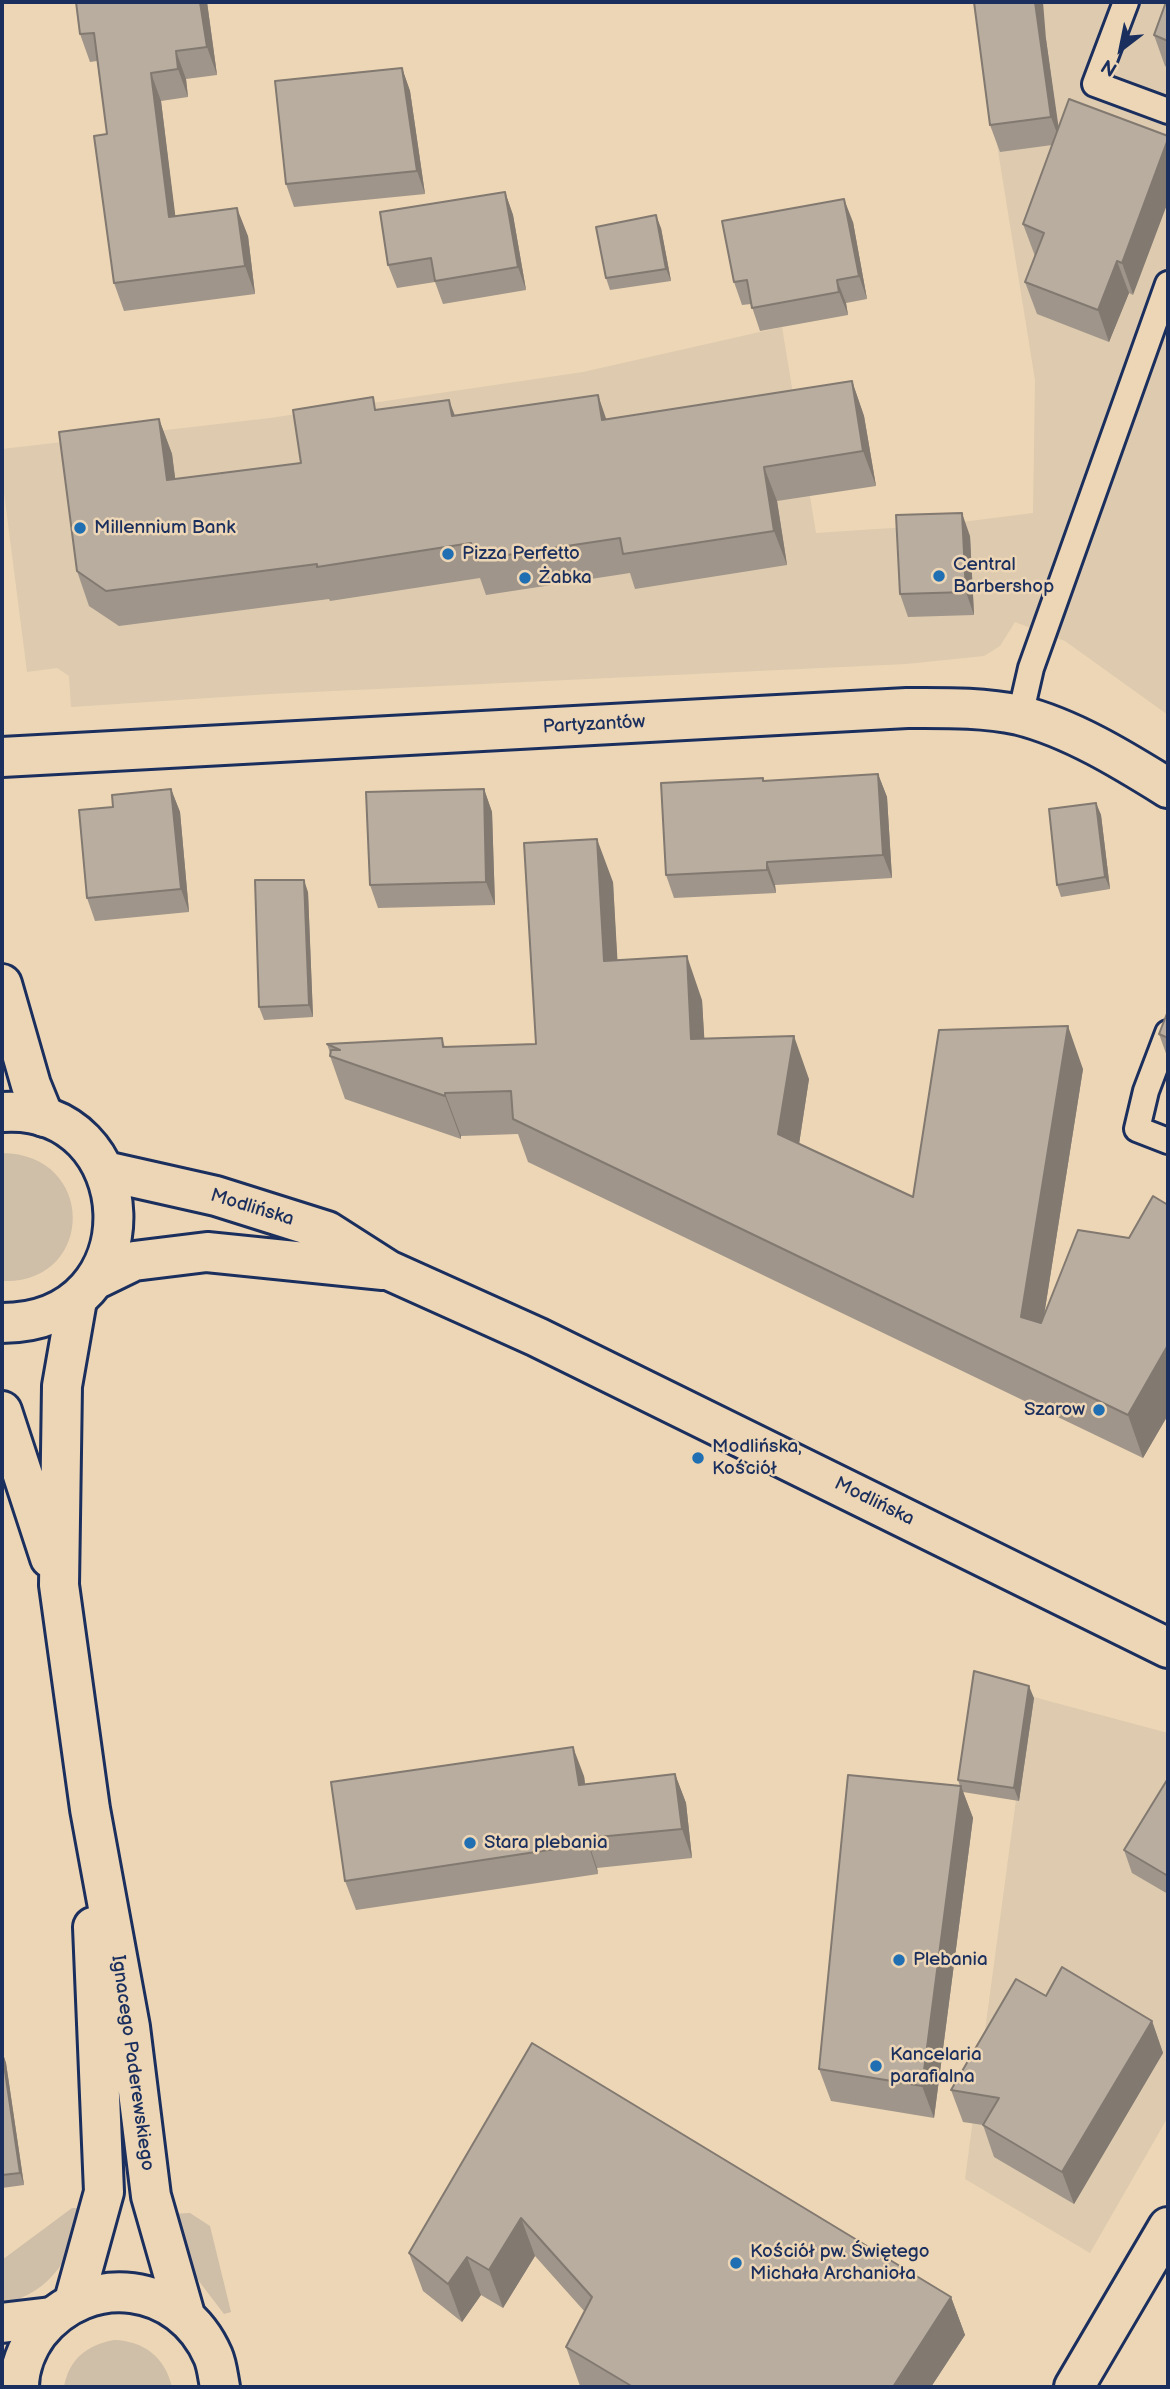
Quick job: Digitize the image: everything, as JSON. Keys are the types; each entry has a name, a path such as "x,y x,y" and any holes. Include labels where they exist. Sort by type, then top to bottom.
{"street":[{"name":"Partyzantów","path":"2,757 907,708 965,708 1020,716 1079,738 1168,788"},
{"path":"2,984 31,1085 44,1117"},
{"path":"2,1112 16,1111 44,1117 69,1129 90,1148 105,1171"},
{"name":"Modlińska","path":"105,1171 216,1196 327,1231 388,1270 537,1337 1168,1648"},
{"name":"Ignacego Paderewskiego","path":"105,1171 113,1198 115,1226 110,1253 87,1289 62,1386 60,1585 90,1809 126,1999 151,2196 185,2315"},
{"name":"Modlińska","path":"2,1323 25,1323 52,1315 87,1289 134,1261 207,1252 388,1270"},
{"name":"Ignacego Paderewskiego","path":"2,1411 60,1585"},
{"name":"Ignacego Paderewskiego","path":"62,2309 104,2192 90,1809"},
{"path":"1074,2387 1168,2227"},
{"path":"2,2323 62,2309 110,2291 150,2295 185,2315 214,2356 219,2387"},
{"path":"19,2387 19,2375 30,2344 62,2309"}],"lane":[{"path":"1126,2 1095,84 1168,111"},
{"path":"1020,716 1031,668 1168,284"},
{"path":"1168,1033 1146,1091 1137,1129 1168,1142"}],"shaded area":[{"path":"974,2 1168,2 1168,715 1065,641 1015,622 1000,646 984,656 906,664 270,694 71,707 69,676 57,668 27,672 2,477 2,449 270,418 583,372 782,327 816,533 938,525 1033,513 1035,380"},
{"path":"2,1153 33,1159 56,1174 69,1195 73,1219 68,1243 55,1263 33,1277 2,1281"},
{"path":"1030,1696 1168,1733 1168,2117 1090,2253 965,2179"},
{"path":"72,2208 87,2208 75,2241 58,2269 35,2291 2,2304 2,2260"},
{"path":"190,2213 210,2226 231,2312 224,2314 192,2272 170,2214"},
{"path":"114,2340 144,2347 152,2353 164,2367 172,2387 64,2387 70,2369 81,2355 104,2342"}],"building":[{"path":"76,2 200,2 207,47 176,51 178,69 151,73 169,217 237,208 245,266 114,283 94,136 107,134 94,33 80,34"},
{"path":"974,2 1035,2 1051,117 990,125"},
{"path":"1168,2 1168,41 1154,35"},
{"path":"402,68 417,171 286,184 275,81"},
{"path":"1069,99 1168,136 1122,263 1117,261 1098,310 1025,282 1044,233 1023,224"},
{"path":"505,192 518,267 435,281 431,258 388,265 380,212"},
{"path":"844,199 859,276 837,280 839,292 752,308 747,280 734,282 722,221"},
{"path":"656,215 666,269 606,278 596,227"},
{"path":"852,381 863,451 764,467 774,531 623,554 620,538 474,560 471,543 317,567 317,564 106,591 77,571 59,432 159,419 167,480 301,463 293,410 373,397 375,410 449,400 452,416 598,395 602,420"},
{"name":"Central Barbershop","path":"962,513 966,592 900,594 896,515"},
{"path":"878,774 883,855 767,862 767,870 666,875 661,783 763,778 763,781"},
{"path":"171,789 181,889 87,898 79,810 113,807 112,795"},
{"path":"484,789 486,882 370,885 366,792"},
{"path":"1096,803 1105,877 1057,885 1049,809"},
{"path":"597,839 604,961 687,956 691,1039 794,1036 778,1134 913,1197 939,1030 1068,1026 1021,1317 1041,1323 1078,1230 1129,1238 1153,1196 1168,1205 1168,1345 1128,1415 513,1119 511,1091 445,1093 445,1096 330,1056 331,1050 340,1050 327,1044 442,1038 443,1047 536,1044 524,843"},
{"path":"255,880 304,880 309,1005 259,1007"},
{"path":"1168,1011 1168,1038 1159,1034"},
{"path":"974,1671 1029,1686 1014,1788 958,1780"},
{"path":"573,1747 579,1785 675,1774 682,1829 587,1838 588,1844 345,1881 331,1782"},
{"name":"Plebania","path":"848,1775 961,1786 922,2086 819,2069"},
{"path":"1168,1781 1168,1876 1124,1850"},
{"path":"1062,1967 1152,2021 1062,2172 983,2125 999,2098 951,2090 1016,1979 1046,1996"},
{"name":"Kościół pw. Świętego Michała Archanioła","path":"532,2043 951,2297 893,2387 633,2387 566,2347 592,2297 521,2218 489,2270 467,2257 448,2284 409,2253"},
{"path":"2,2051 20,2173 2,2175"}],"place":[{"name":"Millennium Bank","path":"80,528"},
{"name":"Pizza Perfetto","path":"448,554"},
{"name":"Central Barbershop","path":"939,576"},
{"name":"Żabka","path":"525,578"},
{"name":"Szarow","path":"1099,1410"},
{"name":"Modlińska, Kościół","path":"698,1458"},
{"name":"Stara plebania","path":"470,1843"},
{"name":"Plebania","path":"899,1960"},
{"name":"Kancelaria parafialna","path":"876,2066"},
{"name":"Kościół pw. Świętego Michała Archanioła","path":"736,2263"}]}
